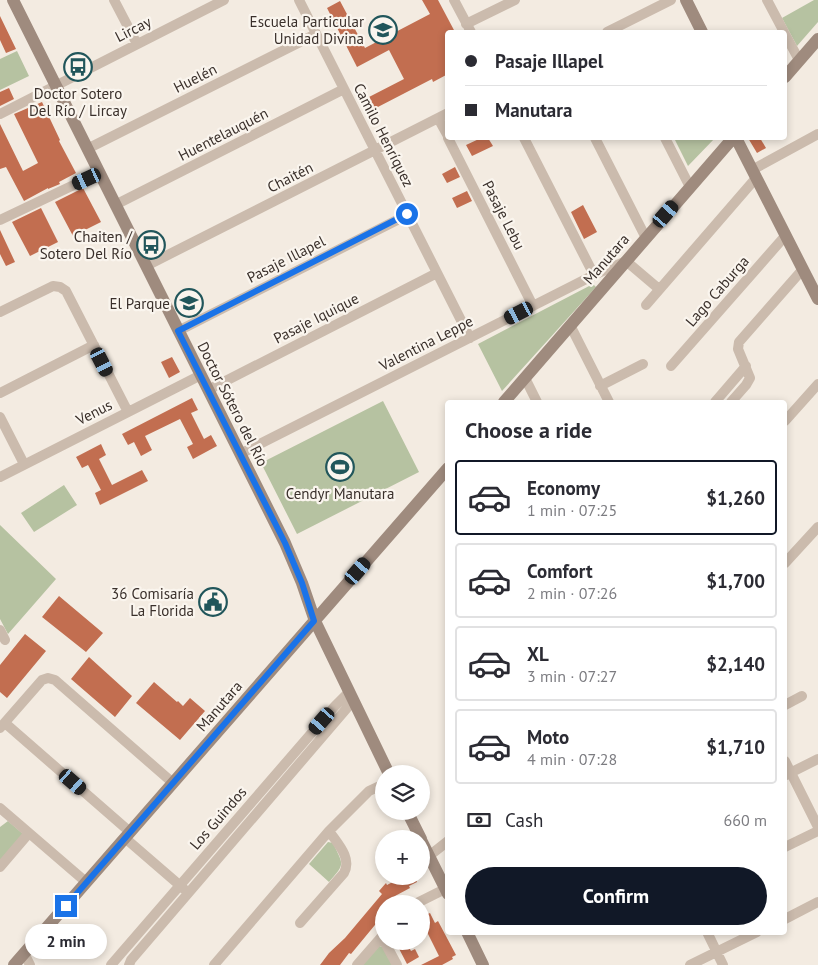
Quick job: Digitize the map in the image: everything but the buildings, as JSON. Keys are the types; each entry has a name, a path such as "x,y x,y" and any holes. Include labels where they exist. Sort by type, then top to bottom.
{"main road":[{"name":"Doctor Sótero del Río","path":"13,0 288,549 302,583 314,621 385,765"},
{"path":"686,0 701,30"},
{"path":"787,75 818,39"},
{"name":"Manutara","path":"506,400 690,186 733,140"},
{"path":"736,140 818,298"},
{"name":"Manutara","path":"14,965 27,959 86,882 445,471"},
{"path":"430,858 445,889"},
{"path":"468,935 483,965"}],"street":[{"path":"114,0 137,44"},
{"path":"198,0 203,11"},
{"name":"Lircay","path":"0,114 224,0"},
{"name":"Camilo Henríquez","path":"299,0 470,338"},
{"path":"454,0 468,28 515,0"},
{"path":"614,30 671,0"},
{"path":"767,0 783,30"},
{"name":"Huelén","path":"87,149 316,34"},
{"path":"787,37 799,60"},
{"name":"Huentelauquén","path":"115,205 344,89"},
{"name":"Chaitén","path":"146,266 443,116"},
{"path":"646,305 754,174 818,134"},
{"name":"Pasaje Lebu","path":"450,140 533,306"},
{"path":"525,140 594,275"},
{"path":"595,140 646,238"},
{"path":"666,140 690,186"},
{"path":"0,219 99,173"},
{"name":"Pasaje Illapel","path":"178,331 407,214"},
{"name":"Lago Caburga","path":"671,366 786,236"},
{"path":"626,261 659,289"},
{"name":"Valentina Leppe","path":"240,454 594,275 626,261"},
{"path":"733,400 749,382 749,374 738,349 739,342 803,269"},
{"name":"Pasaje Iquique","path":"208,390 437,273"},
{"path":"0,312 53,286 60,287 66,291 128,412"},
{"path":"570,325 608,400"},
{"path":"0,393 94,345"},
{"path":"600,386 643,364"},
{"path":"717,400 746,366"},
{"name":"Venus","path":"0,477 201,375"},
{"path":"525,378 536,400"},
{"path":"787,419 818,384"},
{"path":"0,417 24,464"},
{"path":"787,561 818,527"},
{"path":"0,630 5,640"},
{"path":"173,783 55,680 48,678 42,680 2,725 127,835 188,893"},
{"path":"787,704 802,696"},
{"name":"Los Guindos","path":"111,965 329,714 351,697"},
{"name":"Los Guindos","path":"129,965 131,960 351,697"},
{"path":"787,846 818,829 788,774 818,759"},
{"path":"214,965 330,831 369,791 375,788"},
{"path":"0,808 86,882"},
{"path":"300,923 348,866 347,860 330,831"},
{"path":"0,866 29,833"},
{"path":"430,855 445,843"},
{"path":"430,898 445,891"},
{"path":"787,918 818,902"},
{"path":"708,935 723,965"},
{"path":"690,965 750,935"},
{"path":"357,965 375,946"},
{"path":"389,950 397,965"}],"green space":[{"path":"814,0 818,0 818,22 797,46 782,18"},
{"path":"17,51 29,76 0,90 0,59"},
{"path":"675,140 713,140 688,166"},
{"path":"593,284 596,287 502,391 478,344"},
{"name":"Cendyr Manutara","path":"383,401 419,472 297,534 261,463"},
{"path":"64,485 77,505 34,532 21,513"},
{"path":"0,525 56,579 8,634 0,619"},
{"path":"8,821 23,834 0,864 0,827"},
{"path":"328,842 333,843 341,860 338,871 329,882 309,864"},
{"path":"375,950 386,950 393,965 362,965"}],"place":[{"name":"Escuela Particular Unidad Divina","path":"383,30"},
{"name":"Doctor Sotero Del Río / Lircay","path":"78,67"},
{"name":"Chaiten / Sotero Del Río","path":"151,245"},
{"name":"El Parque","path":"189,303"},
{"name":"Cendyr Manutara","path":"340,467"},
{"name":"36 Comisaría La Florida","path":"213,602"}],"route":[{"path":"66,906 314,621 302,583 285,543 178,331 407,214"}]}
